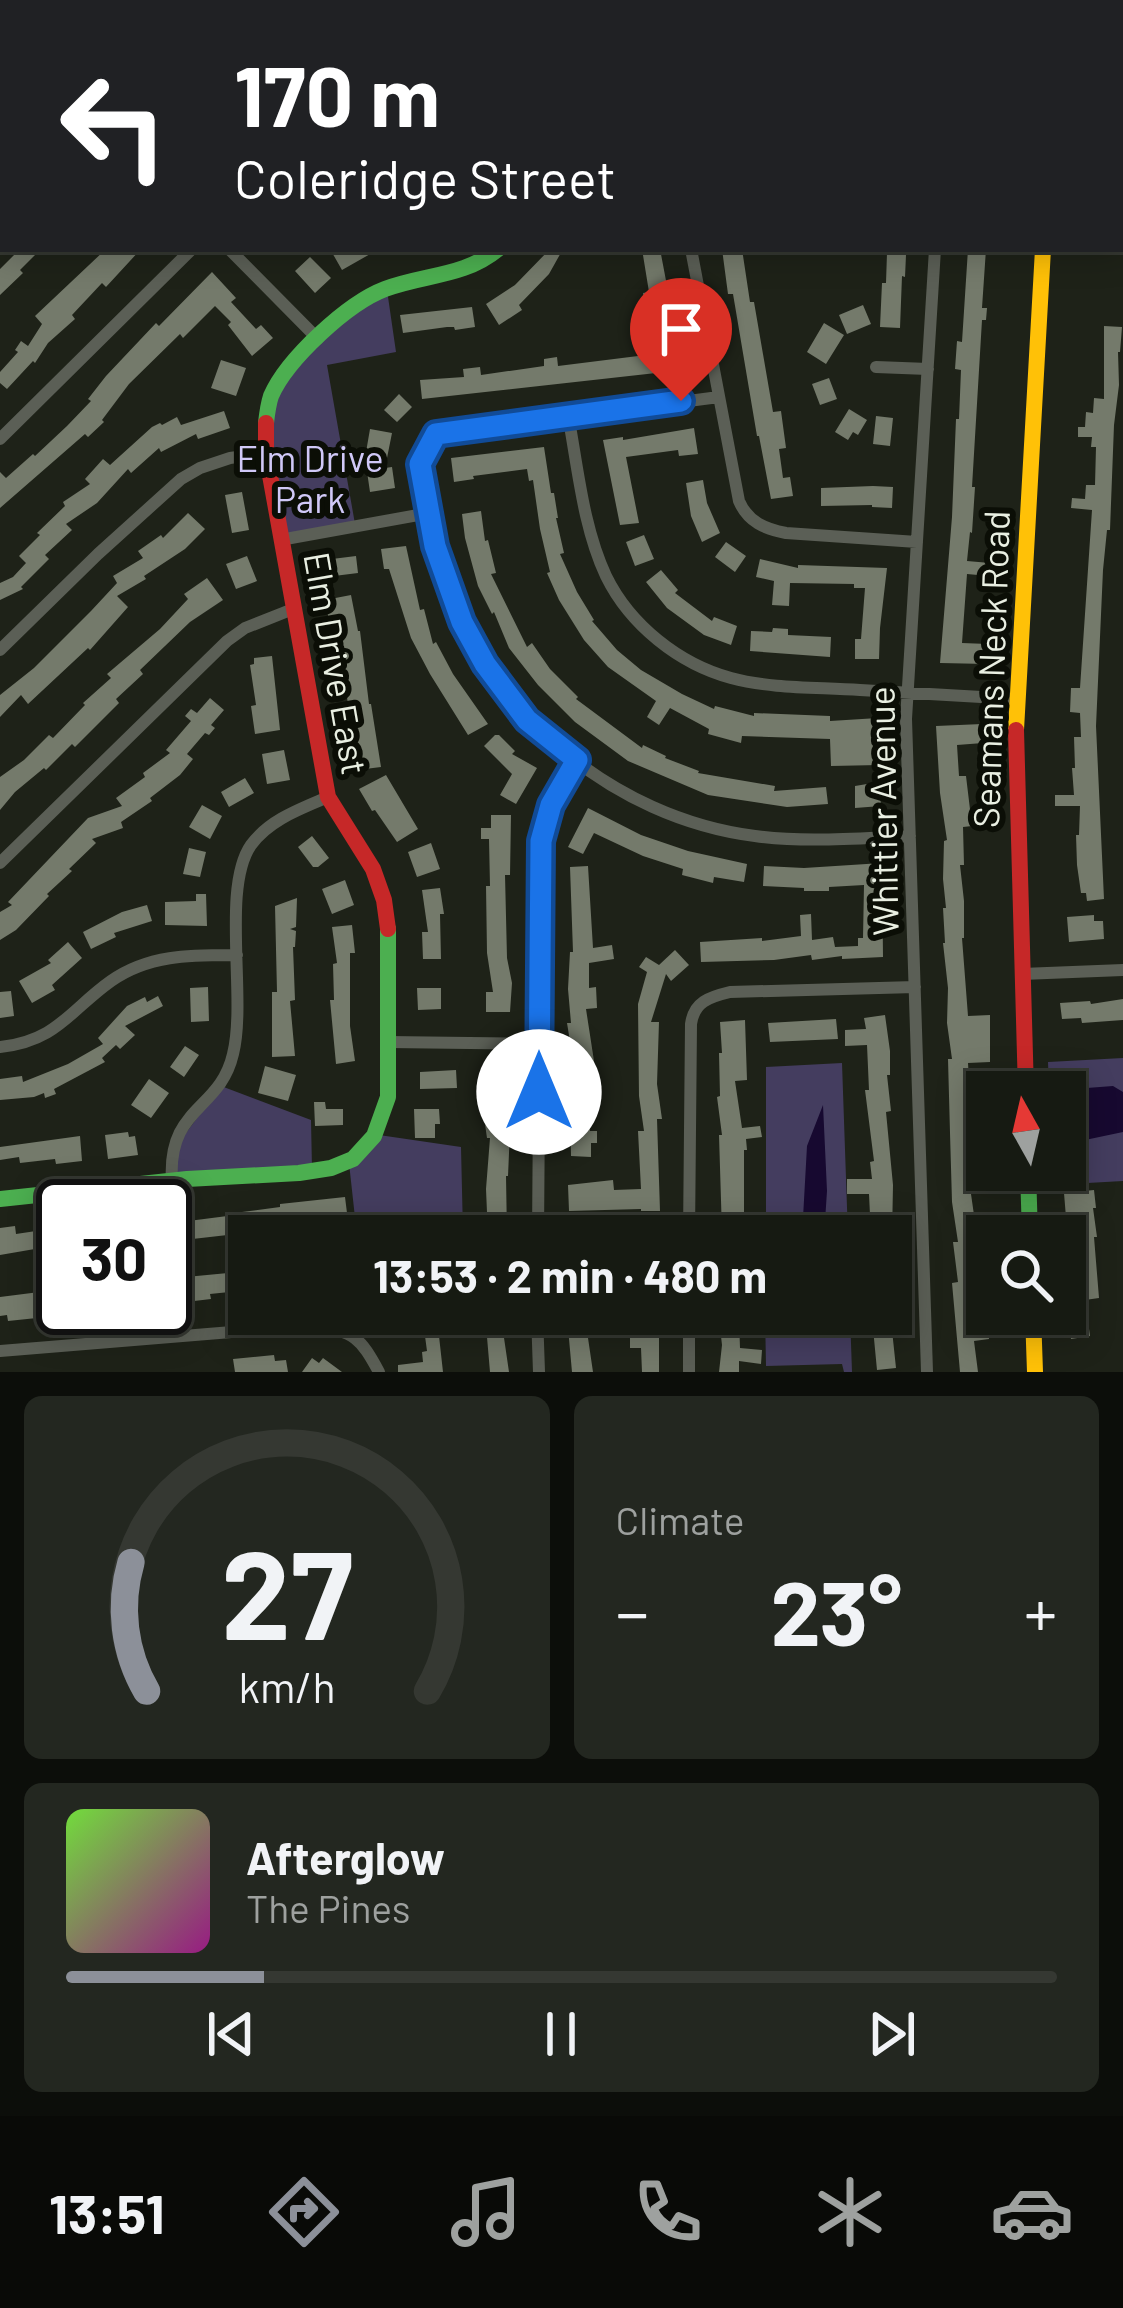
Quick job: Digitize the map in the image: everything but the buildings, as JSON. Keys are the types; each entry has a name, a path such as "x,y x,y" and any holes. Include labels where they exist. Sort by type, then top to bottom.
{"street":[{"path":"0,439 190,252"},
{"path":"232,252 318,339"},
{"name":"Elm Drive East","path":"186,1179 328,1169 356,1156 376,1136 384,1117 388,928 384,900 373,869 328,797 264,429 280,377 357,303 380,290 456,275 495,252"},
{"path":"692,252 743,511 769,530 917,542"},
{"name":"Whittier Avenue","path":"927,1372 907,719 935,252"},
{"name":"Seamans Neck Road","path":"1025,1071 1016,699 1043,252"},
{"path":"876,367 928,369"},
{"path":"719,397 436,434 420,464 448,590 485,664 527,720 598,777 643,803 755,836 803,840 910,836"},
{"path":"568,415 592,538 605,573 628,610 687,660 734,679 776,684 1016,699"},
{"path":"0,650 181,479 230,458 266,453"},
{"path":"280,540 429,513"},
{"path":"0,863 227,641 245,628 292,609"},
{"path":"538,1215 541,841 551,805 577,760"},
{"path":"172,1179 170,1157 179,1129 226,1076 233,1055 239,874 250,846 284,816 328,797"},
{"path":"0,1047 57,1027 109,982 132,969 162,958 237,955"},
{"path":"1022,974 1123,970"},
{"path":"689,1215 691,1024 696,1007 712,996 730,992 915,987"},
{"path":"388,1042 539,1044"},
{"name":"Elm Drive East","path":"0,1199 36,1195"},
{"path":"0,1351 316,1325 342,1330 363,1343 379,1372"},
{"path":"538,1335 539,1372"},
{"path":"689,1335 689,1372"},
{"path":"1034,1335 1035,1372"}],"green space":[{"name":"Elm Drive Park","path":"387,290 396,352 327,365 355,524 282,537 266,429 282,379 358,305"},
{"path":"1123,1058 1123,1181 1086,1183 1086,1071 1048,1071 1048,1062"},
{"path":"842,1063 847,1215 766,1215 766,1067"},
{"path":"221,1086 311,1120 312,1169 173,1179 171,1153"},
{"path":"379,1135 461,1147 463,1215 355,1215 349,1163"},
{"path":"765,1335 851,1335 852,1372 844,1372 842,1364 766,1366"}],"shaded area":[{"path":"1113,1086 1123,1092 1123,1132 1086,1140 1087,1088"},
{"path":"823,1105 825,1215 803,1215 807,1146"}],"traffic: fast":[{"path":"266,423 271,396 290,366 354,306 385,289 458,270 494,252"},
{"path":"0,1199 187,1179 299,1173 353,1159 374,1136 388,1097 388,929"},
{"path":"1029,1191 1029,1215"}],"traffic: slow":[{"path":"1016,730 1043,252"},
{"path":"1034,1335 1035,1372"}],"traffic: jam":[{"path":"266,423 266,453 328,797 373,869 388,929"},
{"path":"1016,730 1025,1071"}],"route":[{"path":"539,1092 541,841 551,805 577,760 527,720 485,664 462,622 435,546 420,464 436,434 681,401"}]}
